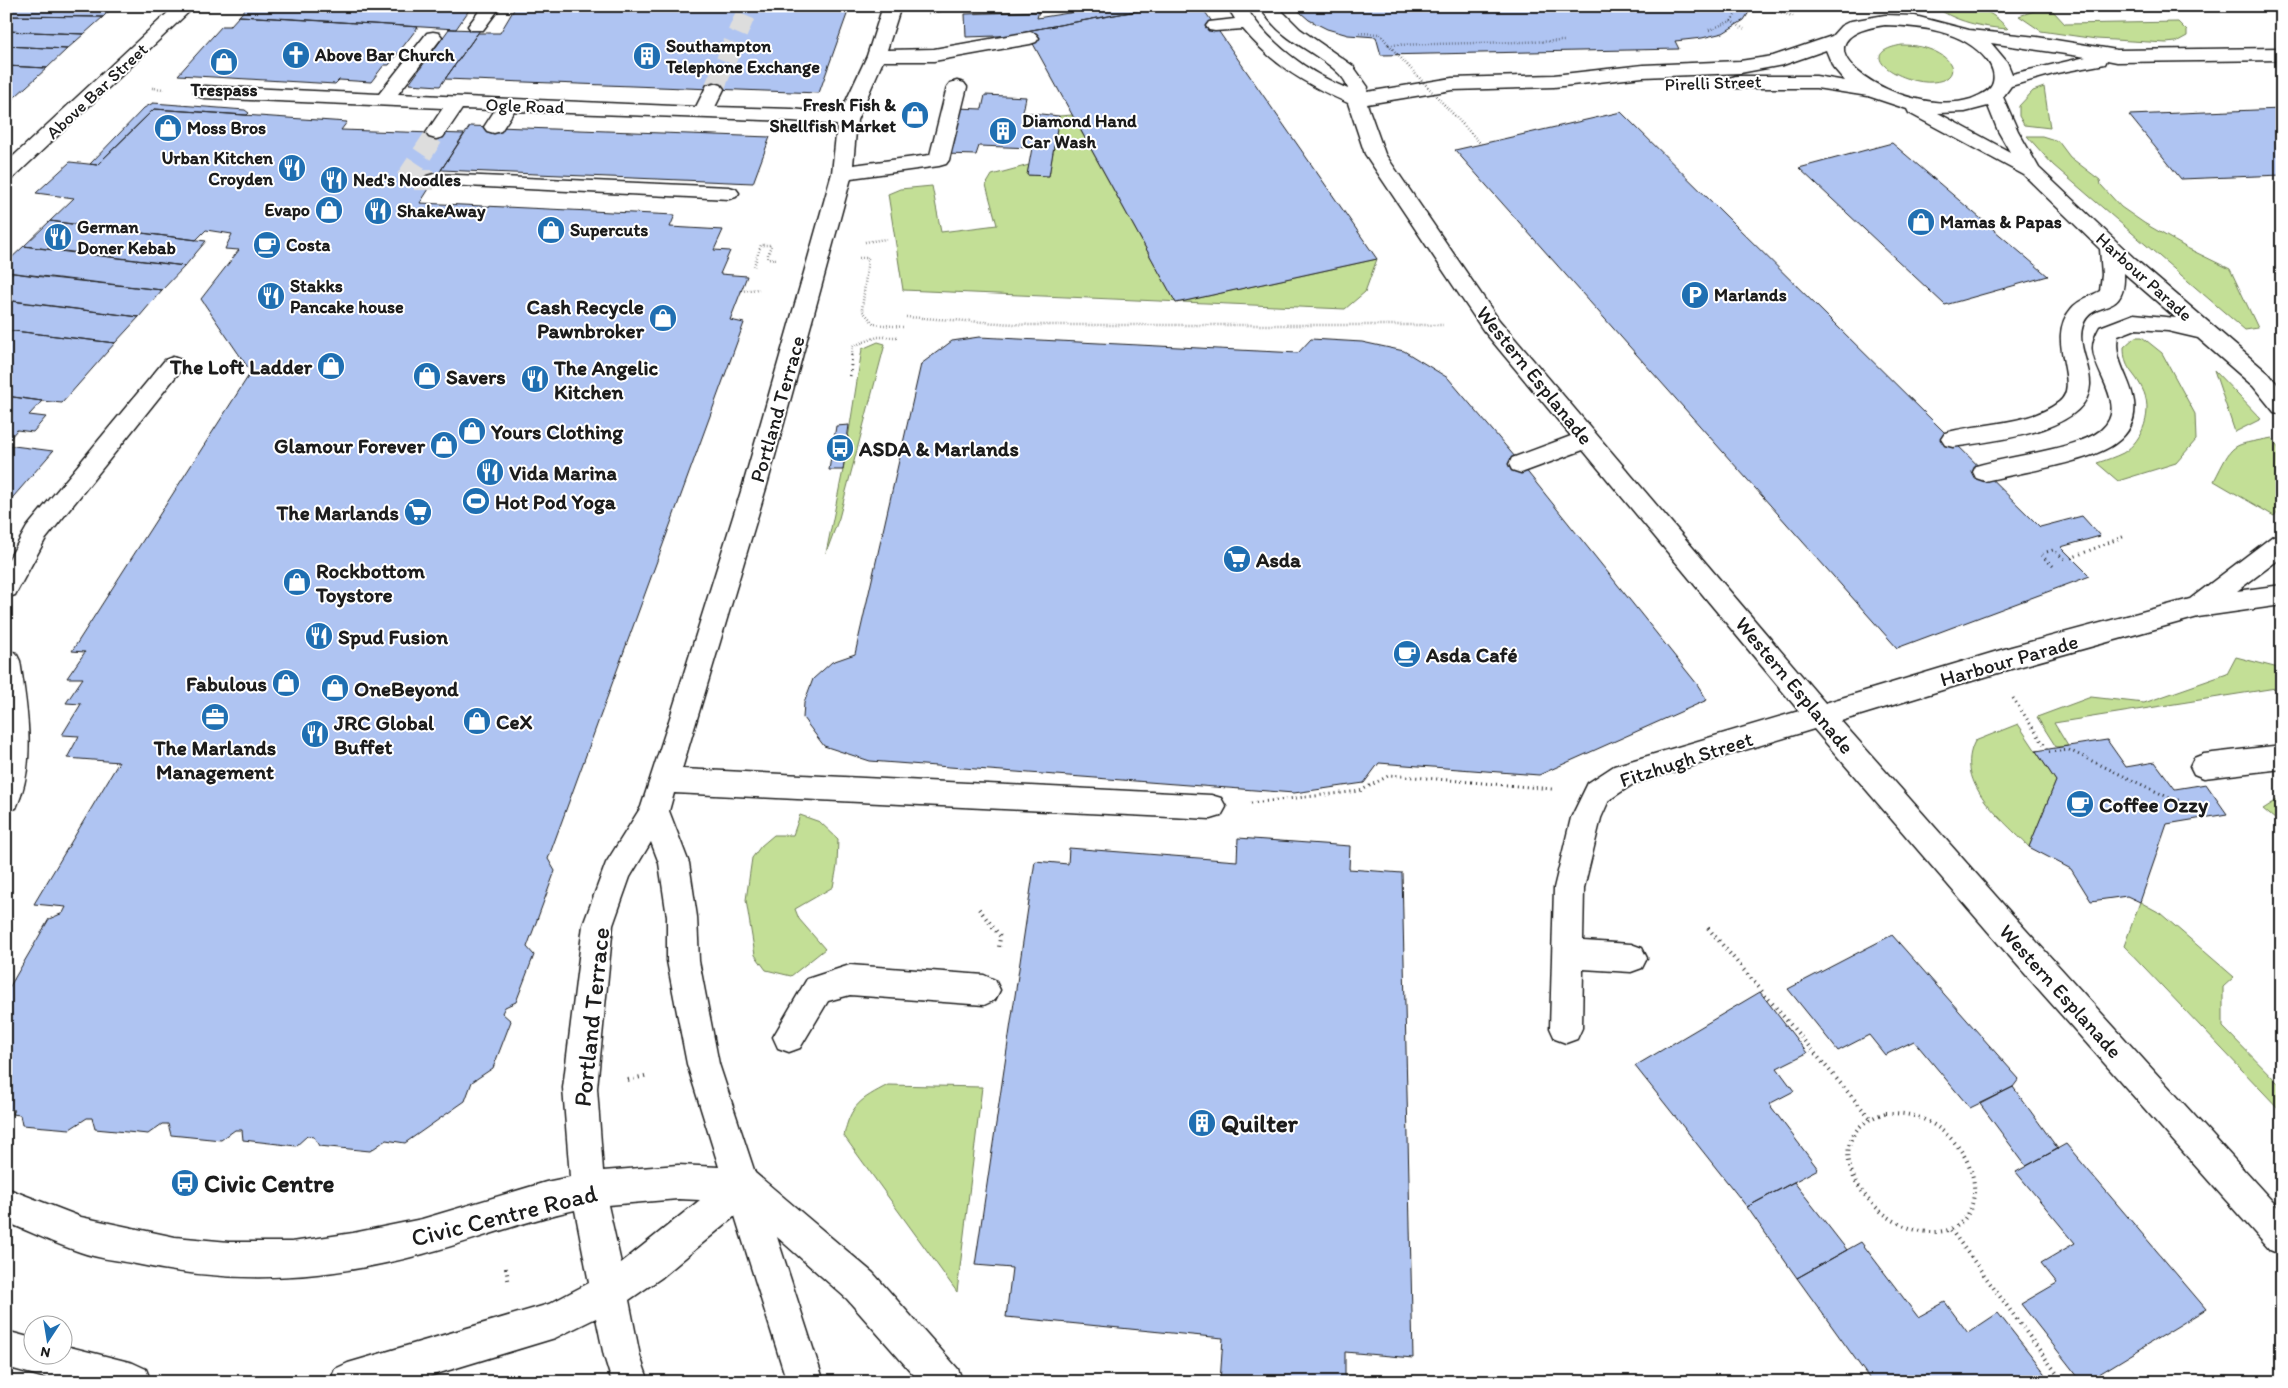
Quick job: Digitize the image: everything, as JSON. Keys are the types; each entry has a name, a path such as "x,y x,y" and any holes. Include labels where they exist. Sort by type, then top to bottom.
{"street":[{"name":"Above Bar Street","path":"6,174 186,6"},
{"path":"477,26 492,6"},
{"name":"Portland Terrace","path":"631,1382 622,1356 588,1190 580,1088 598,925 618,872 654,811 664,780 752,494 842,173 847,120 876,56 892,6"},
{"path":"1236,6 1248,23 1271,48 1311,79 1356,100"},
{"name":"Western Esplanade","path":"1268,6 1277,20 1291,33 1346,69 1358,87 1356,100 1375,154 1491,325 1820,716 2014,939 2282,1238"},
{"path":"1859,6 1859,10 1835,52 1840,65 1852,78 1871,90 1904,102 1930,107 1956,107 1978,103 1998,89 2055,68 2117,56"},
{"path":"1911,6 1930,24"},
{"name":"Pirelli Street","path":"1356,100 1452,84 1554,81 1643,71 1740,67 1776,61 1844,34 1866,23 1885,20 1907,20 1930,24 1961,34"},
{"path":"1214,26 1248,23"},
{"path":"1961,34 2037,43 2117,56 2280,55"},
{"name":"Harbour Parade","path":"1961,34 1981,44 1995,57 2003,70 1998,89 2008,131 2031,171"},
{"path":"384,100 432,36"},
{"path":"876,56 934,55 958,60 983,61 1034,46"},
{"name":"Pirelli Street","path":"1554,81 1628,85 1688,85 1762,80 1816,82 1871,90"},
{"path":"842,173 939,160 958,86"},
{"path":"703,113 714,89"},
{"name":"Ogle Road","path":"204,92 792,115 847,120"},
{"name":"Harbour Parade","path":"1904,102 2031,171 2110,248 2261,380 2282,406"},
{"path":"436,133 456,103"},
{"path":"494,127 508,105"},
{"path":"434,180 730,193"},
{"path":"1953,440 2044,420 2070,407 2078,392 2079,373 2069,340 2071,324 2079,312 2110,295 2113,276 2110,248"},
{"path":"1985,472 2084,449 2108,437 2119,426 2123,414 2122,399 2104,349 2108,332 2134,321 2168,324 2206,332"},
{"path":"6,588 36,534 173,365"},
{"name":"Harbour Parade","path":"2261,380 2282,391"},
{"path":"1521,464 1587,438"},
{"name":"Harbour Parade","path":"2198,607 2282,543"},
{"name":"Harbour Parade","path":"1820,716 1991,665 2198,607 2278,601"},
{"path":"6,661 11,691 14,737 12,779 6,800"},
{"name":"Fitzhugh Street","path":"1566,1028 1569,888 1586,818 1598,792 1624,775 1820,716"},
{"path":"2204,766 2282,757"},
{"path":"664,780 1211,807"},
{"path":"654,811 674,863 682,917 683,961 701,1055 806,1382"},
{"path":"1568,954 1631,958"},
{"path":"789,1037 818,989 850,980 984,990"},
{"name":"Civic Centre Road","path":"6,1205 81,1235 175,1255 229,1260 292,1260 353,1252 422,1237 546,1199 588,1190 678,1182 743,1185"},
{"path":"348,1382 555,1320 608,1293 648,1265 703,1221 743,1185"},
{"path":"743,1185 860,1286 945,1382"},
{"path":"6,1350 133,1382"}],"path":[{"path":"934,12 942,11 943,6"},
{"path":"1704,32 1731,21 1742,6"},
{"path":"1758,6 1802,18"},
{"path":"1481,144 1389,44 1567,41"},
{"path":"865,245 866,240 886,239"},
{"path":"754,266 760,245 771,245 767,258"},
{"path":"854,258 868,258 862,310 874,324 903,327"},
{"path":"741,290 759,289"},
{"path":"906,317 1029,325 1491,325"},
{"path":"850,376 853,346 878,337 898,337"},
{"path":"2071,558 2125,536"},
{"path":"2053,566 2040,554 2054,550 2066,560"},
{"path":"1991,665 2048,752 2069,750 2174,800 2184,799"},
{"path":"1211,807 1360,791 1390,775 1598,792"},
{"path":"1708,928 1870,1118"},
{"path":"621,1081 649,1075"},
{"path":"1886,1113 1905,1114 1925,1120 1944,1132 1960,1149 1971,1167 1975,1186 1973,1205 1965,1220 1951,1230 1932,1234 1910,1229 1888,1219 1866,1198 1856,1184 1850,1164 1850,1145 1856,1129 1870,1118 1886,1113"},
{"path":"1951,1230 2063,1382"}],"green space":[{"path":"1934,6 1974,7 1991,14 2008,29 1969,23 1942,12"},
{"path":"2037,10 2053,11 2065,24 2178,22 2187,31 2187,36 2176,42 2166,43 2096,39 2041,31 2019,16"},
{"path":"1902,45 1932,50 1943,56 1951,65 1952,70 1950,74 1941,81 1921,82 1909,79 1887,68 1881,61 1881,55 1887,49"},
{"path":"2044,87 2050,128 2024,125 2019,116 2019,106 2033,91"},
{"path":"1072,115 1175,302 903,290 888,194 900,189 932,186 941,232 997,225 986,185 992,175 1029,165 1027,175 1049,176 1059,116"},
{"path":"2027,136 2042,136 2058,141 2070,157 2100,180 2101,185 2121,207 2187,248 2230,269 2258,328 2245,330 2053,165"},
{"path":"1377,259 1365,292 1345,309 1181,302"},
{"path":"2135,337 2142,337 2162,353 2195,414 2196,440 2176,463 2118,481 2097,463 2123,453 2130,448 2141,433 2147,415 2147,406 2142,388 2127,365 2124,355 2124,347"},
{"path":"878,342 885,344 839,518 826,553 843,470 862,349"},
{"path":"2214,370 2261,419 2235,432"},
{"path":"2272,438 2282,454 2282,506 2274,516 2214,481 2225,459 2234,448"},
{"path":"2236,657 2282,669 2282,687 2054,723 2068,746 2056,747 2037,717 2091,697 2144,703 2227,674"},
{"path":"2018,724 2056,781 2029,847 1984,800 1971,772 1970,757 1975,741"},
{"path":"2282,797 2282,825 2263,809"},
{"path":"800,815 820,822 838,839 837,866 833,887 795,909 799,919 825,949 791,976 766,970 755,955 746,900 752,858 761,846 774,835 793,835"},
{"path":"2140,902 2160,913 2234,977 2223,987 2223,1027 2282,1087 2282,1112 2124,946"},
{"path":"888,1085 982,1087 957,1292 844,1136 853,1110 858,1104"}],"building":[{"path":"8,6 114,6 103,17 6,16"},
{"path":"248,6 472,6 456,29 239,16"},
{"name":"Southampton Telephone Exchange","path":"516,6 850,6 819,93 445,79 478,33 500,33"},
{"path":"1113,6 1164,6 1026,31 1028,35 966,37 965,14 1039,11 1037,18"},
{"path":"1164,6 1201,6 1377,259 1176,303 1026,31"},
{"path":"1293,6 1753,6 1744,20 1723,33 1675,41 1679,49 1381,55 1376,37 1348,35 1327,29 1309,20"},
{"path":"2269,6 2282,6 2282,20"},
{"path":"6,16 103,17 84,34 6,31"},
{"name":"Above Bar Church","path":"239,16 418,27 389,65 384,65 371,82 339,80 335,84 178,75 222,26 230,26"},
{"path":"449,29 480,30 440,86 409,84"},
{"path":"6,31 84,34 67,49 6,46"},
{"path":"6,46 67,49 47,68 6,66"},
{"path":"6,66 47,68 6,105"},
{"name":"Diamond Hand Car Wash","path":"985,95 1026,97 1023,112 1059,116 1049,176 1027,175 1032,148 979,146 976,155 945,154 956,108 982,109"},
{"path":"153,103 245,110 249,113 247,115 154,109 97,165 90,164 144,108"},
{"name":"The Marlands","path":"154,109 347,122 341,130 464,134 420,203 675,215 670,227 723,230 714,250 730,251 720,274 747,276 730,320 744,323 548,859 555,871 527,947 534,955 516,1002 505,1007 502,1013 511,1021 493,1068 472,1082 465,1101 405,1143 386,1140 370,1151 319,1146 314,1137 307,1136 296,1146 243,1140 242,1130 235,1130 221,1140 171,1135 168,1124 162,1124 148,1134 95,1129 92,1118 87,1118 70,1129 22,1125 20,1115 12,1114 14,1110 6,1109 6,993 49,919 63,913 66,907 34,904 119,762 67,758 79,736 62,735 81,704 66,703 83,678 67,678 85,652 72,651 251,372 201,299 239,250 225,249 232,234 206,230 196,240 50,221 74,198 36,193 70,162 97,165"},
{"path":"2282,109 2282,175 2181,179 2129,115"},
{"name":"Marlands","path":"1621,112 2040,527 2082,516 2100,536 2061,547 2090,576 1897,648 1455,150"},
{"path":"470,126 770,137 753,183 441,170"},
{"name":"Mamas & Papas","path":"1892,143 2048,276 1945,305 1799,168"},
{"path":"50,221 206,241 185,266 24,246"},
{"path":"24,246 185,266 162,290 6,272 6,263"},
{"path":"6,272 162,290 139,317 6,300"},
{"path":"6,300 139,317 115,343 6,330"},
{"path":"6,330 115,343 62,403 42,401 6,396"},
{"name":"Asda","path":"979,337 1298,353 1311,339 1362,342 1404,351 1448,378 1521,464 1697,684 1707,700 1539,775 1379,763 1364,783 1294,793 870,761 824,746 803,718 804,703 813,679 832,662 855,654 921,364 952,341"},
{"path":"6,396 42,401 29,415 46,417 33,432 17,430 9,439 6,438"},
{"path":"849,425 843,470 829,470 836,426"},
{"path":"6,445 53,451 7,504 6,504"},
{"path":"2107,740 2126,767 2155,762 2175,789 2206,784 2227,814 2167,824 2140,902 2127,896 2091,901 2071,869 2029,847 2056,781 2036,751"},
{"name":"Quilter","path":"1238,838 1350,846 1349,869 1402,873 1413,1358 1345,1352 1345,1382 1220,1382 1223,1338 1006,1317 1012,1268 975,1265 1035,861 1068,864 1069,848 1237,861"},
{"path":"1892,935 2019,1079 2013,1087 1970,1108 1914,1041 1885,1055 1869,1035 1838,1051 1788,989"},
{"path":"1760,992 1807,1053 1777,1068 1794,1091 1769,1104 1818,1169 1747,1207 1635,1066"},
{"path":"2013,1087 2058,1149 2026,1166 1980,1104"},
{"path":"2066,1144 2206,1309 2086,1382 2082,1382 2021,1304 2057,1283 2041,1263 2075,1243 2016,1172"},
{"path":"1794,1182 1847,1250 1797,1278 1747,1207"},
{"path":"1861,1242 1918,1317 1945,1302 1968,1333 1998,1313 2052,1382 1872,1382 1797,1278"}],"tunnel":[{"path":"714,89 749,6"},
{"path":"434,180 405,180 436,133"}],"place":[{"name":"Above Bar Church","path":"296,55"},
{"name":"Southampton Telephone Exchange","path":"647,56"},
{"name":"Trespass","path":"224,62"},
{"name":"Fresh Fish & Shellfish Market","path":"915,115"},
{"name":"Moss Bros","path":"168,128"},
{"name":"Diamond Hand Car Wash","path":"1003,131"},
{"name":"Urban Kitchen Croyden","path":"292,168"},
{"name":"Ned's Noodles","path":"334,180"},
{"name":"Evapo","path":"329,210"},
{"name":"ShakeAway","path":"378,211"},
{"name":"Mamas & Papas","path":"1921,222"},
{"name":"Supercuts","path":"551,230"},
{"name":"German Doner Kebab","path":"58,237"},
{"name":"Costa","path":"267,245"},
{"name":"Marlands","path":"1695,295"},
{"name":"Stakks Pancake house","path":"271,296"},
{"name":"Cash Recycle Pawnbroker","path":"663,318"},
{"name":"The Loft Ladder","path":"331,366"},
{"name":"Savers","path":"427,376"},
{"name":"The Angelic Kitchen","path":"535,379"},
{"name":"Yours Clothing","path":"472,431"},
{"name":"Glamour Forever","path":"444,445"},
{"name":"ASDA & Marlands","path":"840,448"},
{"name":"Vida Marina","path":"490,472"},
{"name":"Hot Pod Yoga","path":"476,501"},
{"name":"The Marlands","path":"418,512"},
{"name":"Asda","path":"1237,559"},
{"name":"Rockbottom Toystore","path":"297,582"},
{"name":"Spud Fusion","path":"319,636"},
{"name":"Asda Café","path":"1407,654"},
{"name":"Fabulous","path":"286,683"},
{"name":"OneBeyond","path":"335,688"},
{"name":"The Marlands Management","path":"215,717"},
{"name":"CeX","path":"477,721"},
{"name":"JRC Global Buffet","path":"315,734"},
{"name":"Coffee Ozzy","path":"2080,804"},
{"name":"Quilter","path":"1202,1123"},
{"name":"Civic Centre","path":"185,1183"}]}
